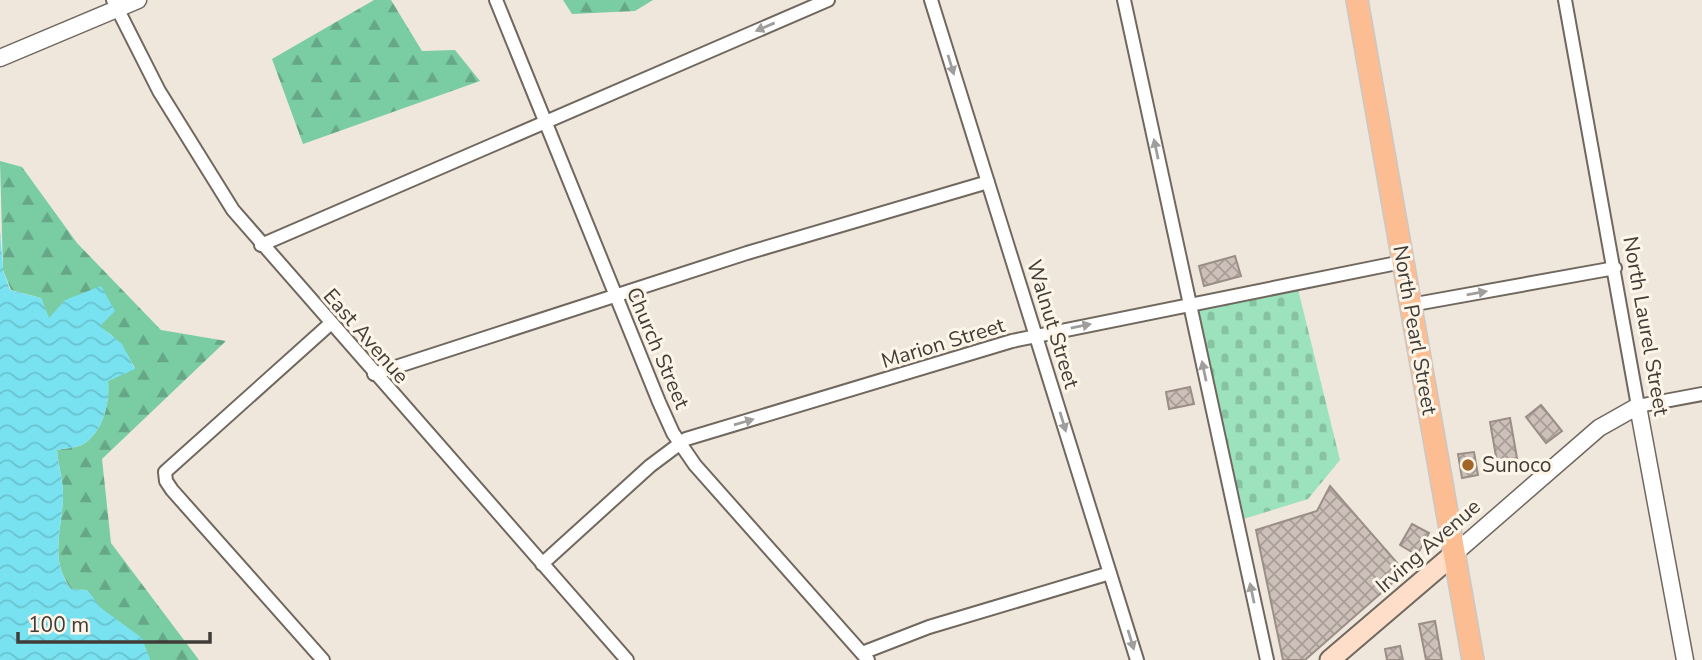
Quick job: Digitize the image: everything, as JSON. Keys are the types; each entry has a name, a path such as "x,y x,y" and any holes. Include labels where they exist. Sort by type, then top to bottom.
{"main road":[{"name":"North Pearl Street","path":"1357,0 1474,660"},
{"name":"Irving Avenue","path":"1330,660 1454,554"}],"street":[{"path":"0,58 115,4 138,0"},
{"name":"Church Street","path":"496,0 614,296 659,402 680,443 695,465 865,656"},
{"path":"261,245 828,0"},
{"name":"Walnut Street","path":"931,0 1137,660"},
{"path":"1124,0 1267,660"},
{"name":"North Laurel Street","path":"1565,0 1685,660"},
{"name":"East Avenue","path":"115,4 159,91 233,210 330,324 627,660"},
{"path":"374,374 614,296 988,182"},
{"name":"Marion Street","path":"541,564 650,466 680,443 1036,335 1402,262"},
{"path":"1410,305 1615,268"},
{"path":"323,660 172,490 166,481 165,472 330,324"},
{"name":"Irving Avenue","path":"1454,554 1599,428 1638,406 1702,394"},
{"path":"865,656 929,627 1110,573"}],"green space":[{"path":"374,0 391,0 422,51 455,50 480,81 303,144 272,59"},
{"path":"563,0 653,0 635,11 572,14"},
{"path":"0,161 22,167 77,243 161,330 226,341 102,459 111,543 199,660 150,660 141,638 100,608 87,590 71,589 64,577 58,555 63,494 57,450 79,446 92,437 104,415 108,381 135,368 118,342 101,328 49,319 41,298 11,290 3,270"},
{"path":"1297,285 1340,460 1308,499 1237,521 1190,305"}],"water":[{"path":"0,229 3,270 10,290 41,298 49,318 65,300 101,286 115,311 100,326 122,344 135,369 108,381 104,415 92,437 79,446 57,450 63,494 58,555 64,578 71,589 87,590 101,608 142,638 150,660 0,660"}],"building":[{"path":"1235,256 1241,276 1204,286 1199,266"},
{"path":"1190,387 1194,404 1169,409 1166,392"},
{"path":"1541,405 1562,431 1546,443 1526,417"},
{"path":"1510,418 1517,458 1497,462 1490,422"},
{"name":"Sunoco","path":"1474,452 1478,475 1462,478 1458,454"},
{"path":"1330,486 1405,572 1305,660 1283,660 1256,530 1317,511"},
{"path":"1412,524 1429,533 1417,555 1400,545"},
{"path":"1435,621 1442,660 1426,660 1419,624"},
{"path":"1400,646 1403,660 1387,660 1385,649"}],"place":[{"name":"Sunoco","path":"1468,465"}]}
